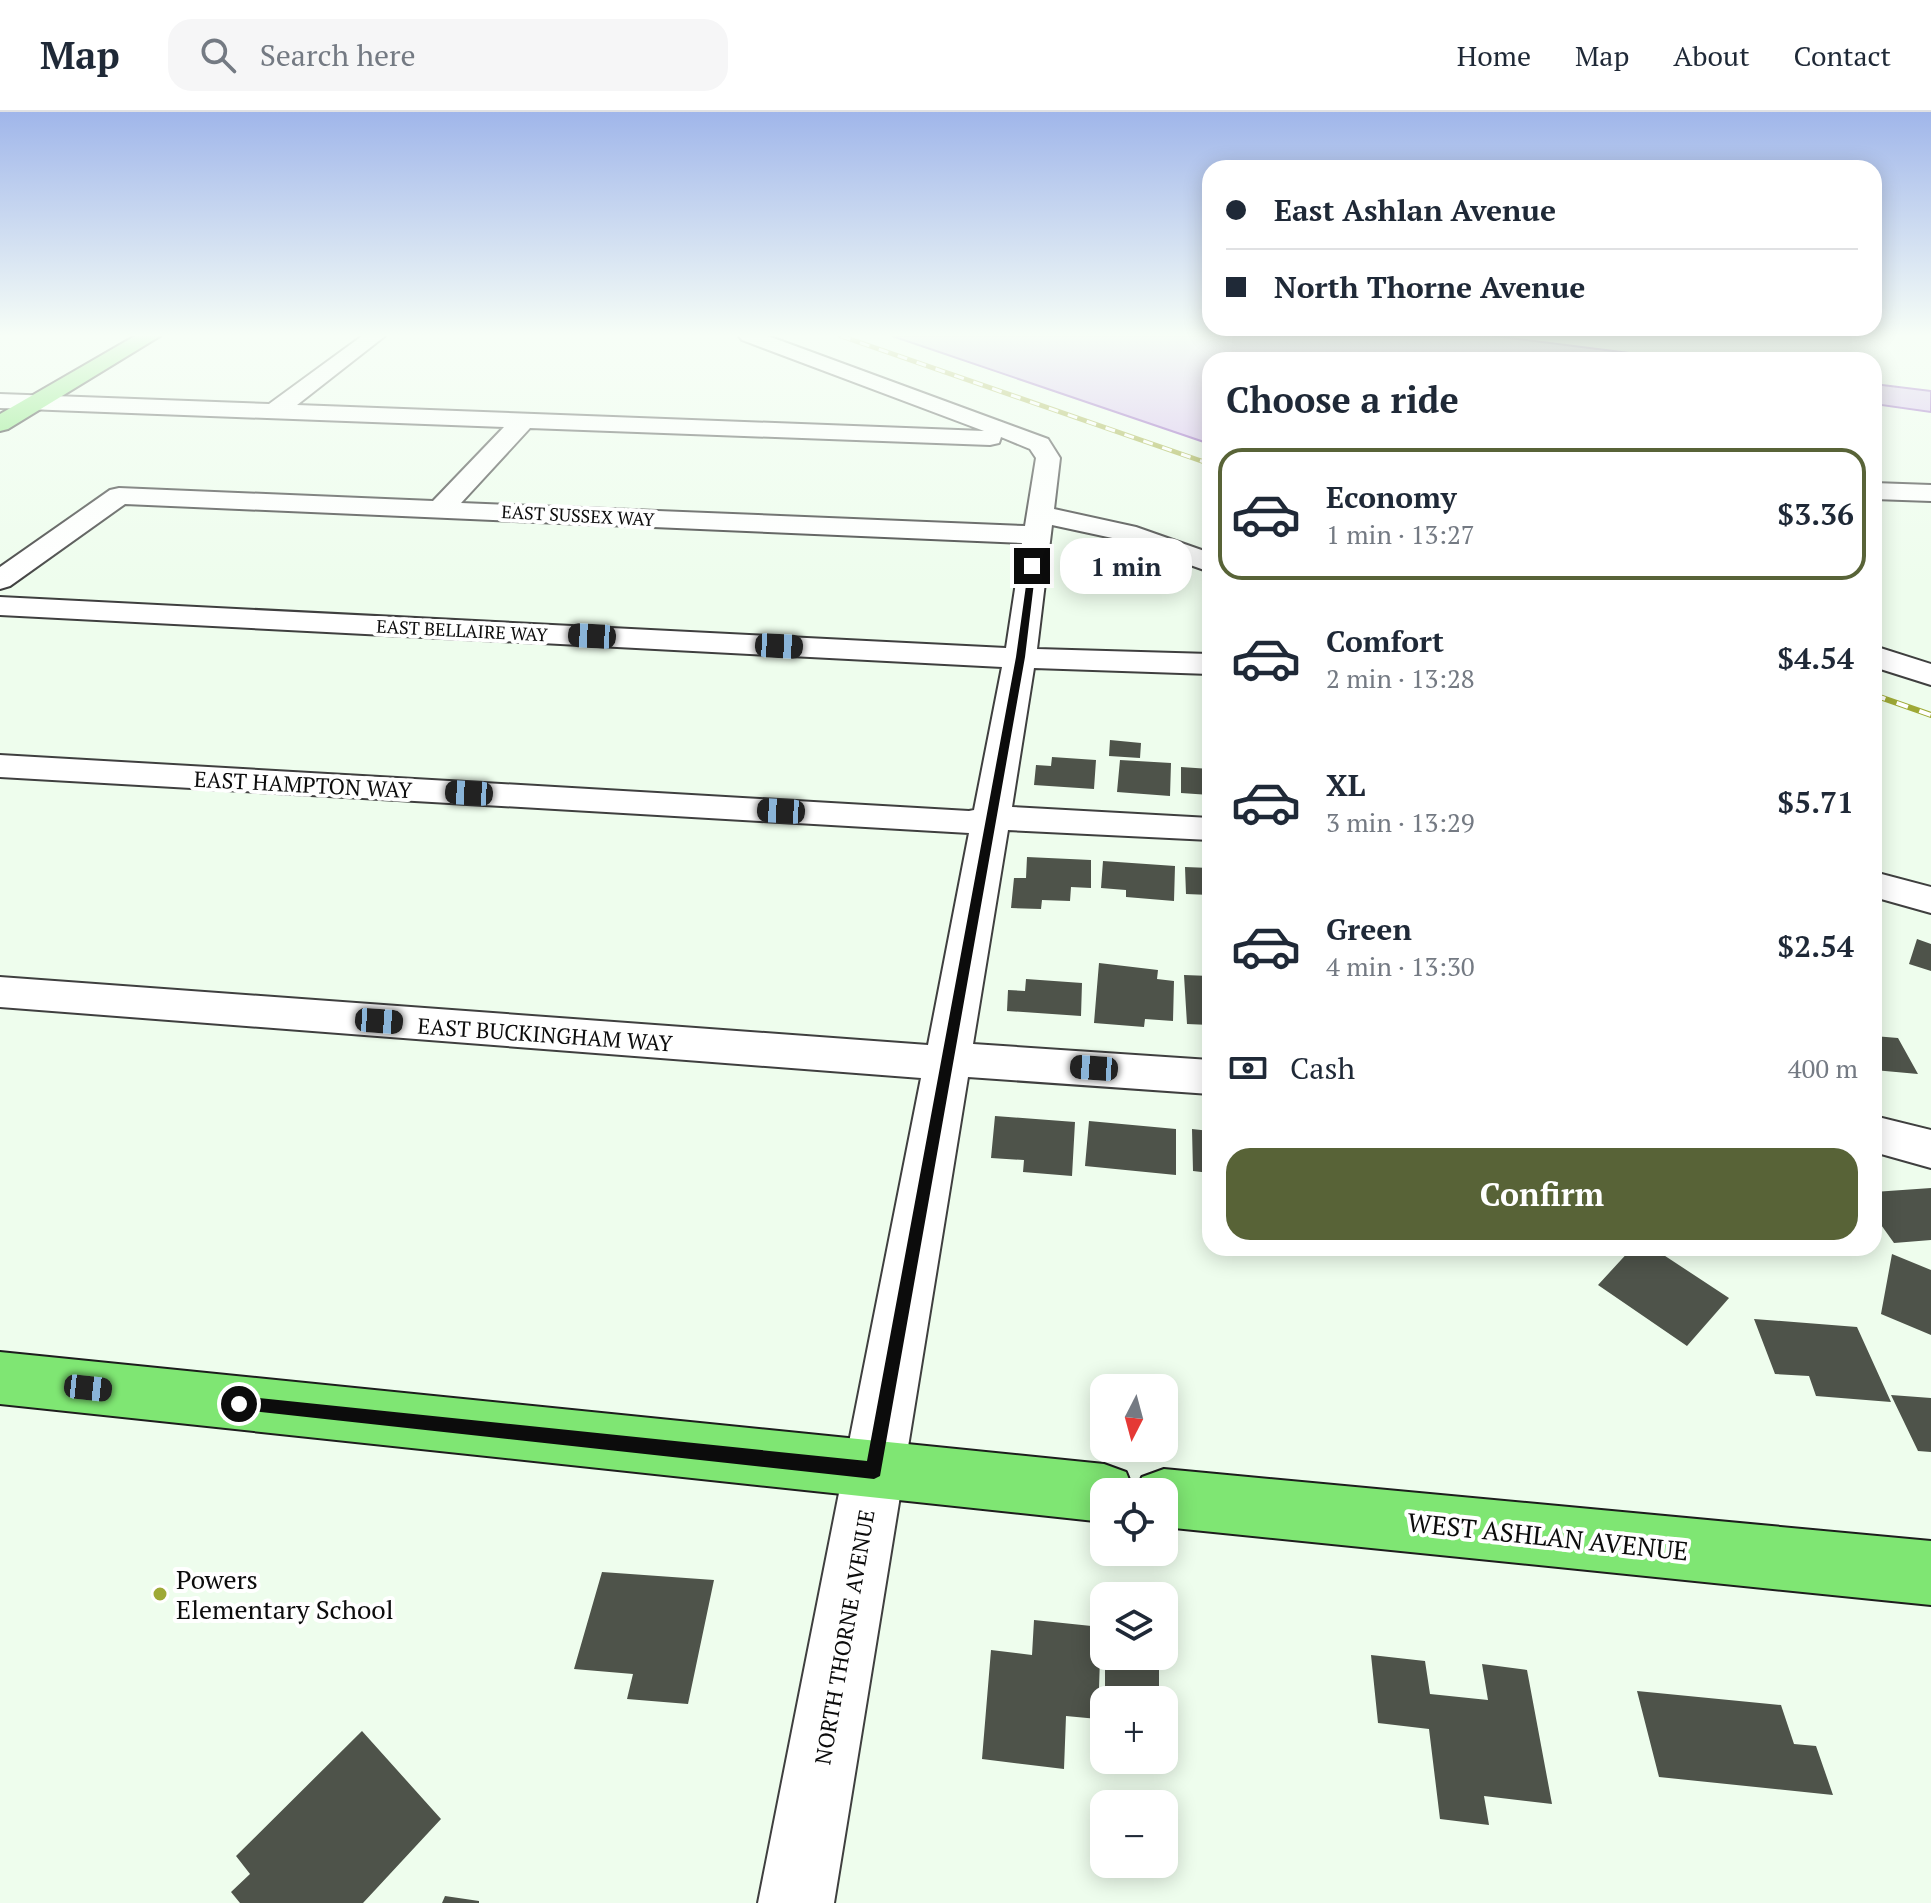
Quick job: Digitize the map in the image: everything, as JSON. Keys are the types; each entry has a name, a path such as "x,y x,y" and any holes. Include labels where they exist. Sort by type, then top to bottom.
{"main road":[{"path":"0,1378 1090,1492"},
{"name":"WEST ASHLAN AVENUE","path":"1178,1499 1931,1573"}],"street":[{"path":"491,420 1024,437"},
{"path":"977,420 1024,437"},
{"path":"441,509 523,421"},
{"name":"NORTH THORNE AVENUE","path":"796,1903 1020,657 1048,458 1039,444 1024,437"},
{"path":"1882,491 1931,493"},
{"name":"EAST SUSSEX WAY","path":"0,580 119,496 441,509 1038,526 1078,519 1116,527 1202,560"},
{"name":"EAST BELLAIRE WAY","path":"0,606 1202,664"},
{"path":"1882,659 1931,675"},
{"name":"EAST HAMPTON WAY","path":"0,766 969,822 1013,818 1202,829"},
{"path":"1882,886 1931,900"},
{"name":"EAST BUCKINGHAM WAY","path":"0,992 916,1062 977,1060 1202,1076"},
{"path":"1882,1136 1931,1149"}],"shaded area":[{"path":"1138,420 1202,420 1202,441"}],"building":[{"path":"1110,740 1141,743 1140,758 1109,756"},
{"path":"1052,757 1096,760 1094,789 1034,785 1036,765 1051,766"},
{"path":"1120,760 1171,763 1170,796 1117,792"},
{"path":"1181,767 1202,768 1202,794 1181,793"},
{"path":"1027,857 1091,860 1091,888 1071,887 1070,901 1042,900 1041,909 1011,908 1014,878 1026,878"},
{"path":"1103,861 1175,866 1174,901 1126,897 1126,890 1101,888"},
{"path":"1185,867 1202,868 1202,895 1186,894"},
{"path":"1917,939 1931,944 1931,971 1909,964"},
{"path":"1099,963 1158,970 1157,979 1174,981 1173,1021 1145,1019 1144,1027 1094,1023"},
{"path":"1184,975 1202,976 1202,1025 1187,1024"},
{"path":"1026,979 1082,983 1081,1016 1007,1011 1008,990 1025,991"},
{"path":"1882,1037 1898,1038 1918,1074 1882,1071"},
{"path":"995,1116 1075,1122 1072,1176 1023,1172 1024,1160 991,1158"},
{"path":"1089,1121 1176,1129 1176,1175 1085,1166"},
{"path":"1192,1129 1202,1130 1202,1172 1193,1171"},
{"path":"1931,1188 1931,1240 1894,1243 1882,1226 1882,1191"},
{"path":"1892,1254 1931,1270 1931,1335 1881,1314"},
{"path":"1625,1256 1665,1256 1729,1298 1687,1346 1598,1285"},
{"path":"1754,1319 1857,1327 1891,1402 1816,1396 1809,1376 1775,1374"},
{"path":"1891,1395 1931,1398 1931,1452 1918,1451"},
{"path":"602,1572 714,1580 688,1704 627,1699 633,1674 574,1669"},
{"path":"1034,1620 1090,1626 1090,1670 1100,1670 1099,1686 1090,1686 1090,1718 1066,1716 1064,1769 982,1759 991,1650 1032,1655"},
{"path":"1371,1655 1425,1661 1430,1694 1488,1700 1482,1664 1527,1670 1552,1804 1484,1796 1489,1825 1440,1819 1429,1729 1378,1723"},
{"path":"1105,1670 1159,1670 1159,1686 1105,1686"},
{"path":"1637,1691 1781,1705 1794,1744 1816,1746 1833,1795 1659,1777"},
{"path":"362,1731 441,1819 363,1903 240,1903 231,1892 250,1874 236,1856"},
{"path":"445,1896 479,1901 479,1903 442,1903"}],"railway":[{"path":"1082,420 1202,461"},
{"path":"1882,698 1931,715"}],"place":[{"name":"Powers Elementary School","path":"160,1594"}],"route":[{"path":"239,1404 874,1470 1020,657 1032,566"}]}
